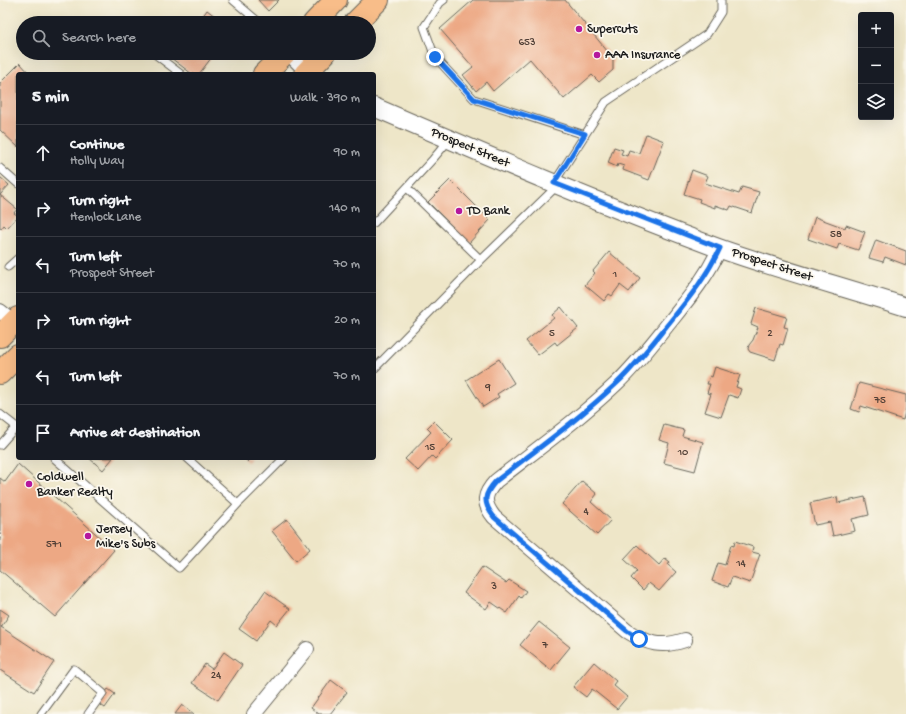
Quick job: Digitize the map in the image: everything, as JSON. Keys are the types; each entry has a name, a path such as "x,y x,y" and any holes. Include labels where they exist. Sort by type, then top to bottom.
{"highway":[{"path":"321,16 336,0"},
{"path":"362,16 378,0"},
{"path":"266,72 278,60"},
{"path":"309,72 320,60"},
{"path":"0,373 16,356"}],"street":[{"path":"297,60 307,72"},
{"name":"Prospect Street","path":"376,108 556,184 720,248 861,294 906,307"},
{"path":"685,640 674,644 652,644 639,639 627,631 494,517 488,510 485,499 488,489 496,481 582,414 618,382 697,289 714,262 720,248"},
{"path":"255,713 307,649"}],"lane":[{"path":"233,0 252,16"},
{"path":"444,0 440,3 424,27 435,57 474,99 585,134"},
{"path":"376,367 556,184 585,134 606,102 707,34 721,12 721,0"},
{"path":"163,60 178,72"},
{"path":"376,221 450,139"},
{"path":"0,168 16,182"},
{"path":"407,188 481,260"},
{"path":"8,266 16,260"},
{"path":"0,414 16,427"},
{"path":"0,445 16,429"},
{"path":"56,460 180,568 238,504 282,460"},
{"path":"190,460 238,504"},
{"path":"41,714 74,669 103,693 88,714"}],"building":[{"path":"258,0 279,0 268,11"},
{"path":"473,0 565,0 613,58 613,70 599,82 592,75 564,99 530,59 493,91 486,82 476,91 463,75 473,67 440,29"},
{"path":"207,10 215,16 203,16"},
{"path":"174,60 210,60 201,72 189,72"},
{"path":"20,63 28,72 16,72 16,145 0,130 0,83"},
{"path":"646,134 664,141 649,180 623,170 624,166 618,164 617,167 608,163 614,147 623,150 621,154 627,156 629,150 639,153"},
{"path":"692,170 708,176 705,183 739,194 742,187 759,192 752,213 731,206 729,210 715,205 715,208 699,202 700,199 684,194"},
{"path":"0,177 9,185 0,195"},
{"name":"TD Bank","path":"450,180 490,220 469,243 428,202"},
{"path":"0,195 16,208 14,213 16,214 16,218 7,228 4,225 1,229"},
{"path":"815,217 845,228 846,225 865,232 858,250 839,244 837,249 808,239"},
{"path":"876,240 906,251 906,265 885,257 883,262 869,258"},
{"path":"609,252 640,278 629,292 620,285 612,296 609,294 604,301 585,285 595,273 593,271"},
{"path":"561,307 578,328 557,345 555,342 538,355 526,341 554,318 552,315"},
{"path":"756,308 787,317 784,327 788,328 783,345 780,344 775,360 750,352 748,349 758,327 751,324"},
{"path":"499,359 514,383 497,394 499,397 483,407 466,380"},
{"path":"715,367 740,375 736,387 741,389 738,398 729,395 721,417 705,412 711,394 707,393 710,384 707,384 710,376 712,377"},
{"path":"859,383 906,395 906,408 903,420 861,406 859,412 851,409"},
{"path":"434,421 453,440 435,459 432,456 418,471 405,459 431,432 427,428"},
{"path":"664,425 684,430 682,436 703,442 695,471 664,463 669,443 659,440"},
{"path":"91,460 111,460 103,470"},
{"path":"18,464 114,550 55,617 0,570 0,539 2,536 0,534 0,478 5,482"},
{"path":"582,481 597,494 591,502 611,520 597,535 562,504"},
{"path":"837,497 838,503 865,497 869,515 852,519 855,531 833,536 830,522 815,525 810,503"},
{"path":"287,519 310,549 296,561 272,531"},
{"path":"735,541 753,547 752,552 760,554 750,583 732,577 728,587 712,581 718,563 725,565 731,545 734,546"},
{"path":"637,545 659,565 665,558 670,562 668,565 676,572 659,591 649,583 643,590 631,578 637,571 624,559"},
{"path":"482,567 506,583 509,580 526,591 521,598 519,596 507,613 491,602 486,609 464,593"},
{"path":"265,591 290,609 277,625 271,620 256,641 239,629"},
{"path":"0,609 9,615 1,627 54,662 34,692 0,670"},
{"path":"539,622 570,647 551,670 520,645"},
{"path":"224,652 242,665 218,700 192,683 205,664 212,669"},
{"path":"594,662 616,681 613,685 627,697 617,709 592,689 586,697 573,687"},
{"path":"331,680 347,692 330,714 319,714 311,708"},
{"path":"108,689 115,694 105,708 98,703"},
{"path":"182,705 194,714 175,714"}],"place":[{"name":"Supercuts","path":"579,29"},
{"name":"AAA Insurance","path":"597,55"},
{"name":"TD Bank","path":"459,211"},
{"name":"Coldwell Banker Realty","path":"29,484"},
{"name":"Jersey Mike's Subs","path":"88,536"}],"route":[{"path":"435,57 474,99 585,134 554,183 720,248 714,262 697,289 618,382 593,405 496,481 488,489 485,499 488,510 494,517 627,631 639,639"}]}
